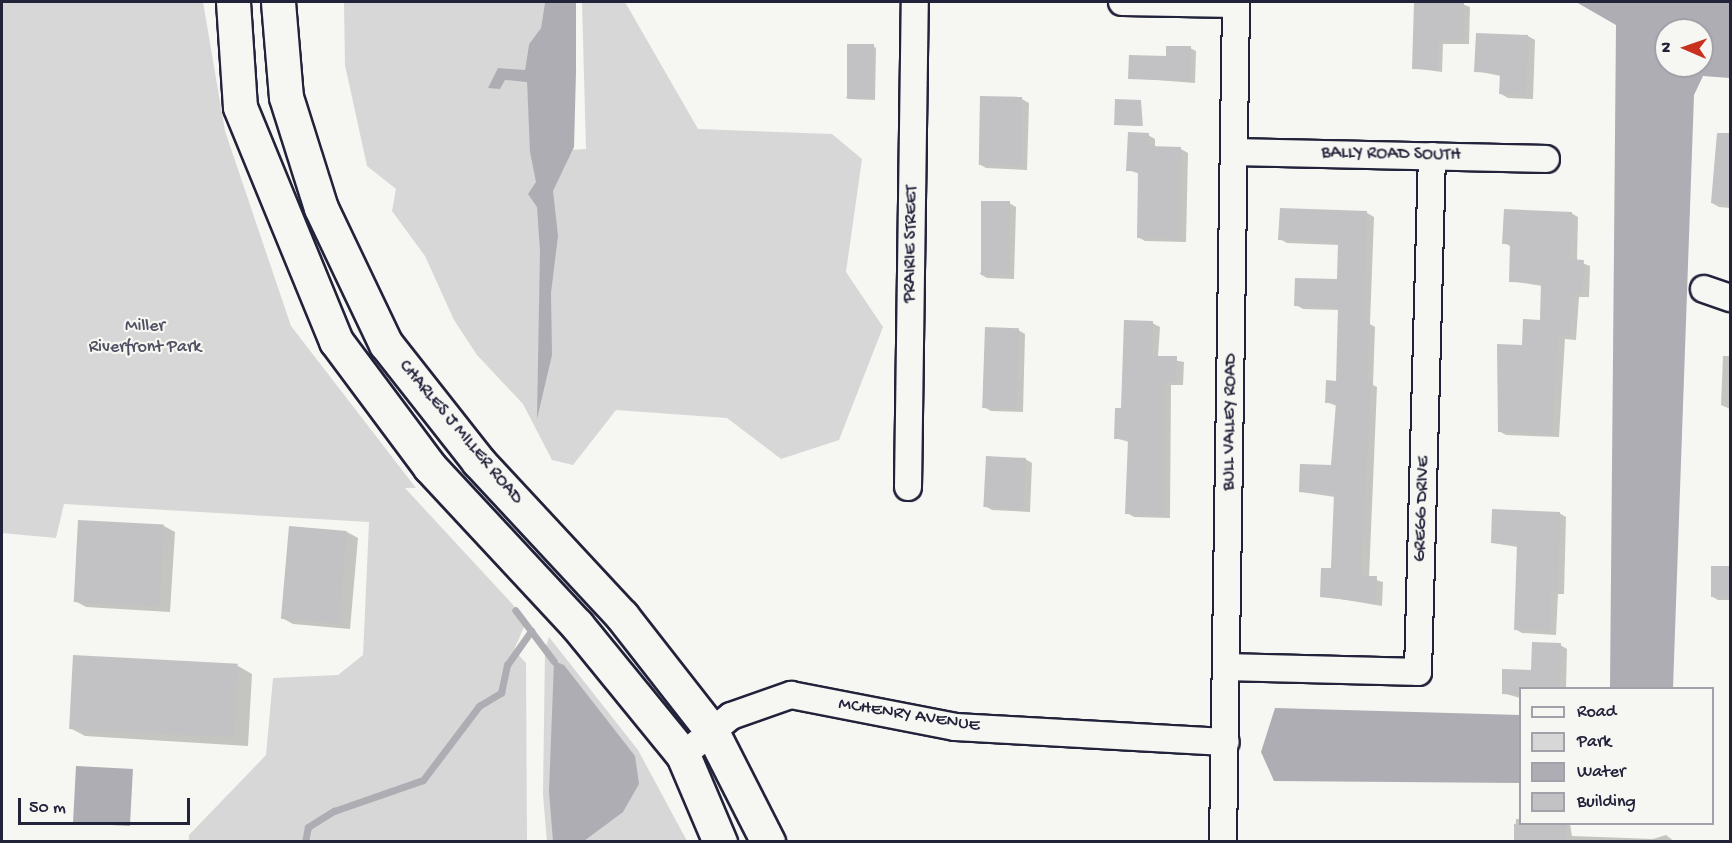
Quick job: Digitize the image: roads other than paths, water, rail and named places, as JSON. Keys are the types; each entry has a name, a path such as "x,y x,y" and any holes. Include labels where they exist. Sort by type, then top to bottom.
{"street":[{"path":"233,2 240,107 336,341 430,467 577,625 682,755 720,842"},
{"name":"CHARLES J MILLER ROAD","path":"278,2 286,97 292,119 321,208 386,344 478,461 622,615 711,730 768,842"},
{"name":"PRAIRIE STREET","path":"908,487 915,2"},
{"path":"1122,2 1236,3"},
{"name":"BULL VALLEY ROAD","path":"1223,842 1228,667 1236,3"},
{"name":"BALLY ROAD SOUTH","path":"1235,152 1546,159"},
{"name":"GREGG DRIVE","path":"1228,667 1418,672 1432,156"},
{"path":"1704,289 1731,298"},
{"name":"MCHENRY AVENUE","path":"682,755 731,716 791,695 955,727 1226,742"}],"water":[{"path":"545,2 576,2 576,72 574,147 553,191 558,236 551,293 552,355 537,419 540,251 537,207 528,194 536,182 530,152 527,82 505,80 500,89 488,88 498,68 525,70 529,44 541,28"},
{"path":"1576,2 1730,2 1730,78 1714,77 1714,18 1654,18 1654,78 1702,78 1694,95 1673,687 1610,687 1616,25"},
{"path":"554,661 564,665 635,756 639,784 623,812 584,841 553,841 549,792"},
{"path":"1275,708 1519,715 1519,783 1274,781 1261,752"},
{"path":"76,766 133,769 130,826 73,823"}],"waterway":[{"path":"305,842 308,827 334,811 423,780 479,706 501,693 507,665 531,631 515,610"},
{"path":"531,631 554,661"}],"park label":[{"name":"Miller Riverfront Park","path":"145,338"}]}
